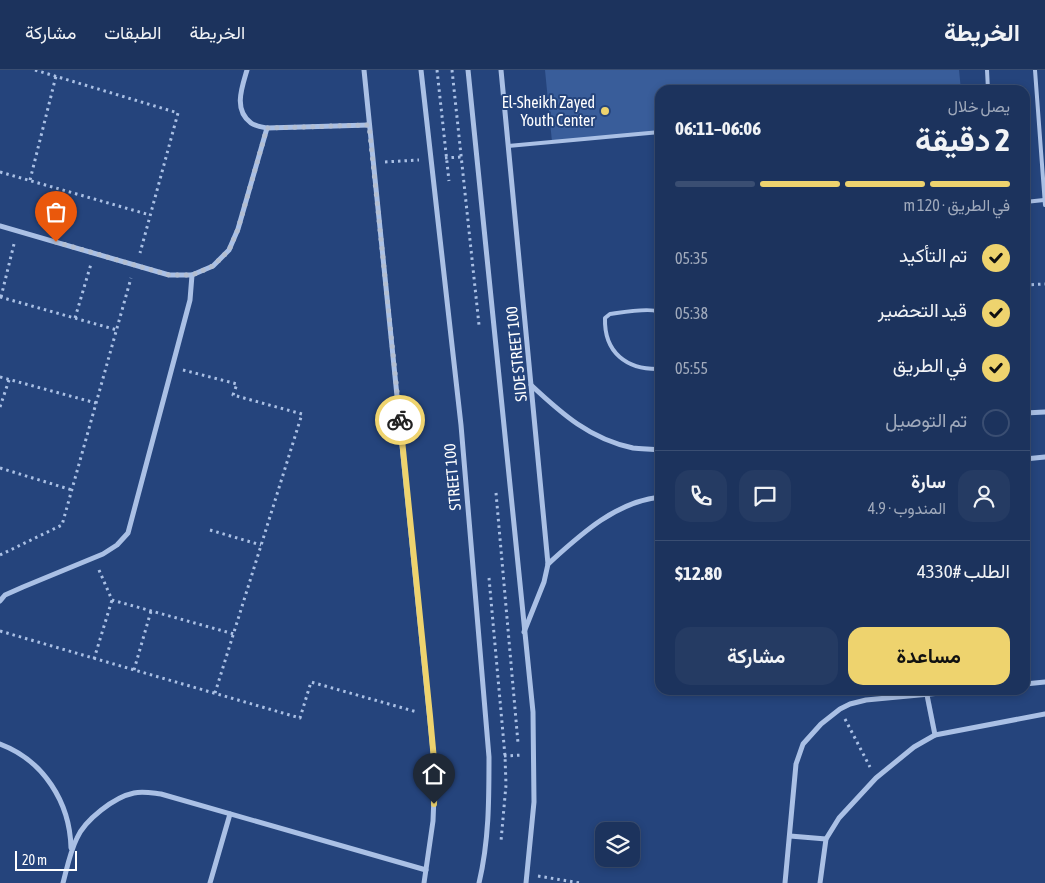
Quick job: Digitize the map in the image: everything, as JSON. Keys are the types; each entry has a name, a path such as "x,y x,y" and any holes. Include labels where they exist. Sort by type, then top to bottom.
{"street":[{"path":"247,70 240,94 242,110 252,123 267,128 369,125"},
{"path":"364,70 435,771 433,821 424,883"},
{"name":"STREET 100","path":"421,70 461,425 489,757 487,834 479,883"},
{"path":"468,70 533,712 534,802 526,883"},
{"name":"SIDE STREET 100","path":"501,70 548,564 544,582 524,632"},
{"path":"0,226 169,275 192,275 213,266 229,250 238,229 267,128"},
{"path":"0,601 5,595 93,558 118,545 128,533 190,300 192,275"},
{"path":"532,385 556,408 579,426 605,440 634,448 655,450"},
{"path":"1030,413 1045,412"},
{"path":"1030,458 1045,457"},
{"path":"548,564 591,527 616,511 643,499 655,498"},
{"path":"1030,684 1045,682"},
{"path":"785,883 796,764 804,744 821,724 850,704 866,700 927,695 935,735"},
{"path":"820,883 826,839 839,818 876,778 914,747 935,735 1045,714"},
{"path":"0,744 15,749 33,762 48,779 62,804 68,820 71,836 71,853"},
{"path":"63,883 77,837 87,822 100,811 132,794 147,792 161,794 426,870"},
{"path":"210,883 230,814"},
{"path":"790,836 826,839"}],"lane":[{"path":"987,70 988,85"},
{"path":"1035,70 1045,204"},
{"path":"507,146 655,132"},
{"path":"1030,201 1044,200"},
{"path":"655,313 650,310 610,314 605,318 608,340 614,352 625,361 637,367 655,368"}],"path":[{"path":"0,554 62,525 178,113 35,70"},
{"path":"452,70 479,326"},
{"path":"30,180 56,76"},
{"path":"0,172 150,215"},
{"path":"18,231 1,297 116,330"},
{"path":"74,318 94,253"},
{"path":"1030,284 1045,284"},
{"path":"173,367 237,384 234,395 302,414 215,693"},
{"path":"0,377 96,403"},
{"path":"0,407 9,380"},
{"path":"0,468 72,490"},
{"path":"496,492 520,763"},
{"path":"210,530 261,545"},
{"path":"93,558 112,600 94,659"},
{"path":"112,600 234,634"},
{"path":"134,670 151,611"},
{"path":"0,631 300,718 311,682 430,716"},
{"path":"840,710 876,778"},
{"path":"489,757 533,754"},
{"path":"527,874 580,883"}],"shaded area":[{"name":"El-Sheikh Zayed Youth Center","path":"545,70 959,70 960,85 655,85 655,132 552,142"}],"way so far":[{"path":"56,242 169,275 192,275 213,266 229,250 238,229 267,128 369,125 400,420"}],"place":[{"name":"El-Sheikh Zayed Youth Center","path":"605,111"}],"route":[{"path":"400,420 435,771 434,804"}]}
